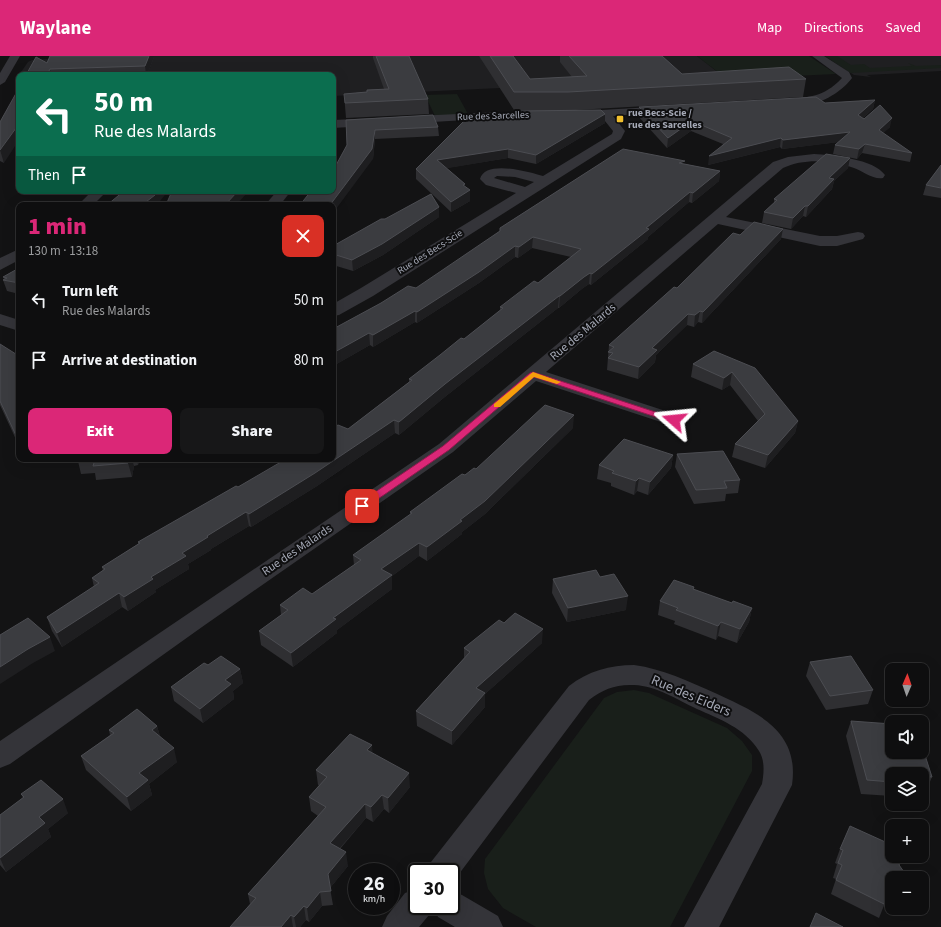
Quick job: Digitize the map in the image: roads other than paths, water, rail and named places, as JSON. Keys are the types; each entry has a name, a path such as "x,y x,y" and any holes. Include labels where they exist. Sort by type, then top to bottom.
{"street":[{"path":"0,57 18,56"},
{"path":"0,82 18,56"},
{"path":"782,103 808,102 820,99 846,79 845,74 817,56"},
{"name":"Rue des Sarcelles","path":"336,124 499,115 604,113 681,108"},
{"name":"Rue des Becs-Scie","path":"337,305 527,192 617,136 619,132 604,113"},
{"name":"Rue des Malards","path":"0,756 446,448 778,165 786,161 809,158 838,160 867,168 878,175"},
{"path":"527,192 491,182 486,179 494,173 506,172 545,181"},
{"path":"88,202 97,194"},
{"path":"275,202 281,194"},
{"path":"716,219 820,241 837,241 858,236"},
{"path":"0,265 16,256"},
{"path":"0,319 16,325"},
{"path":"533,374 674,420"},
{"name":"Rue des Eiders","path":"449,863 579,693 596,682 614,675 634,675 647,677 670,683 741,717 762,733 770,743 779,764 777,785 701,927"},
{"path":"460,912 486,927"},
{"path":"400,927 409,915"}],"place":[{"name":"rue Becs-Scie / rue des Sarcelles","path":"620,119"}]}
